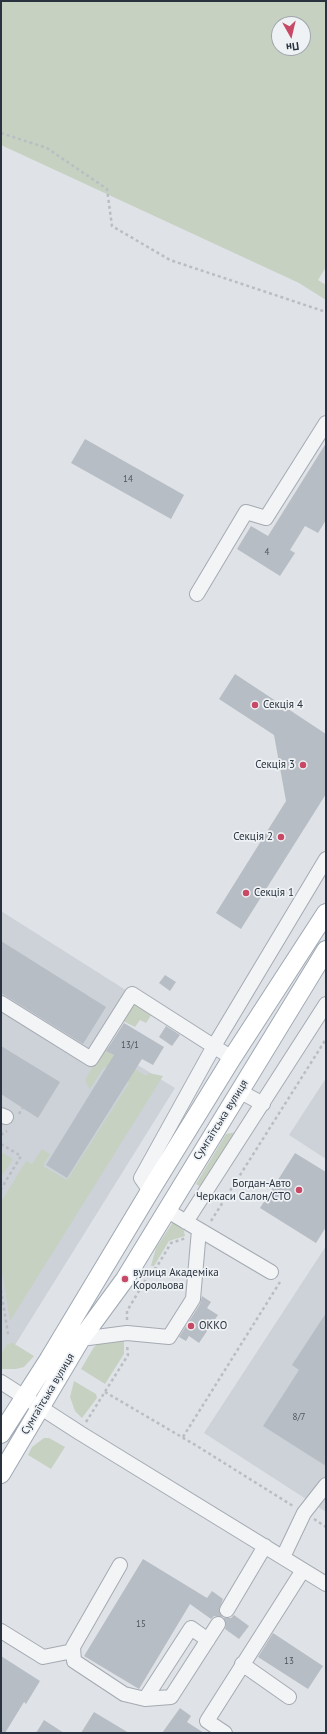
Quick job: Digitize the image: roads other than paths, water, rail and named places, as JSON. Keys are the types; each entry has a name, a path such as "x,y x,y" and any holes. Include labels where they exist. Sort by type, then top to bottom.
{"main road":[{"name":"Сумгаїтська вулиця","path":"1,1434 232,1058 326,913"},
{"name":"Сумгаїтська вулиця","path":"1,1474 82,1338 125,1279 326,950"}],"street":[{"path":"197,594 246,512 266,518 326,423"},
{"path":"150,1191 141,1178 214,1046 326,859"},
{"path":"1,1003 91,1059 132,994 232,1058"},
{"path":"186,1222 326,1004"},
{"path":"239,1091 263,1104"},
{"path":"166,1210 271,1272"},
{"path":"82,1338 127,1333 170,1337 193,1299 199,1230"},
{"path":"1,1382 326,1584"},
{"path":"283,1557 304,1513 326,1485"},
{"path":"227,1610 265,1546"},
{"path":"120,1565 73,1647 73,1651 74,1661 124,1694 145,1699 171,1696 218,1624"},
{"path":"225,1733 207,1721 242,1664 304,1570"},
{"path":"145,1699 191,1628 208,1640"},
{"path":"1,1631 43,1656 73,1651"},
{"path":"242,1664 289,1697"}],"place":[{"name":"Секція 4","path":"255,705"},
{"name":"Секція 3","path":"303,765"},
{"name":"Секція 2","path":"281,837"},
{"name":"Секція 1","path":"246,893"},
{"name":"Богдан-Авто Черкаси Салон/СТО","path":"299,1190"},
{"name":"вулиця Академіка Корольова","path":"125,1279"},
{"name":"ОККО","path":"191,1326"}]}
